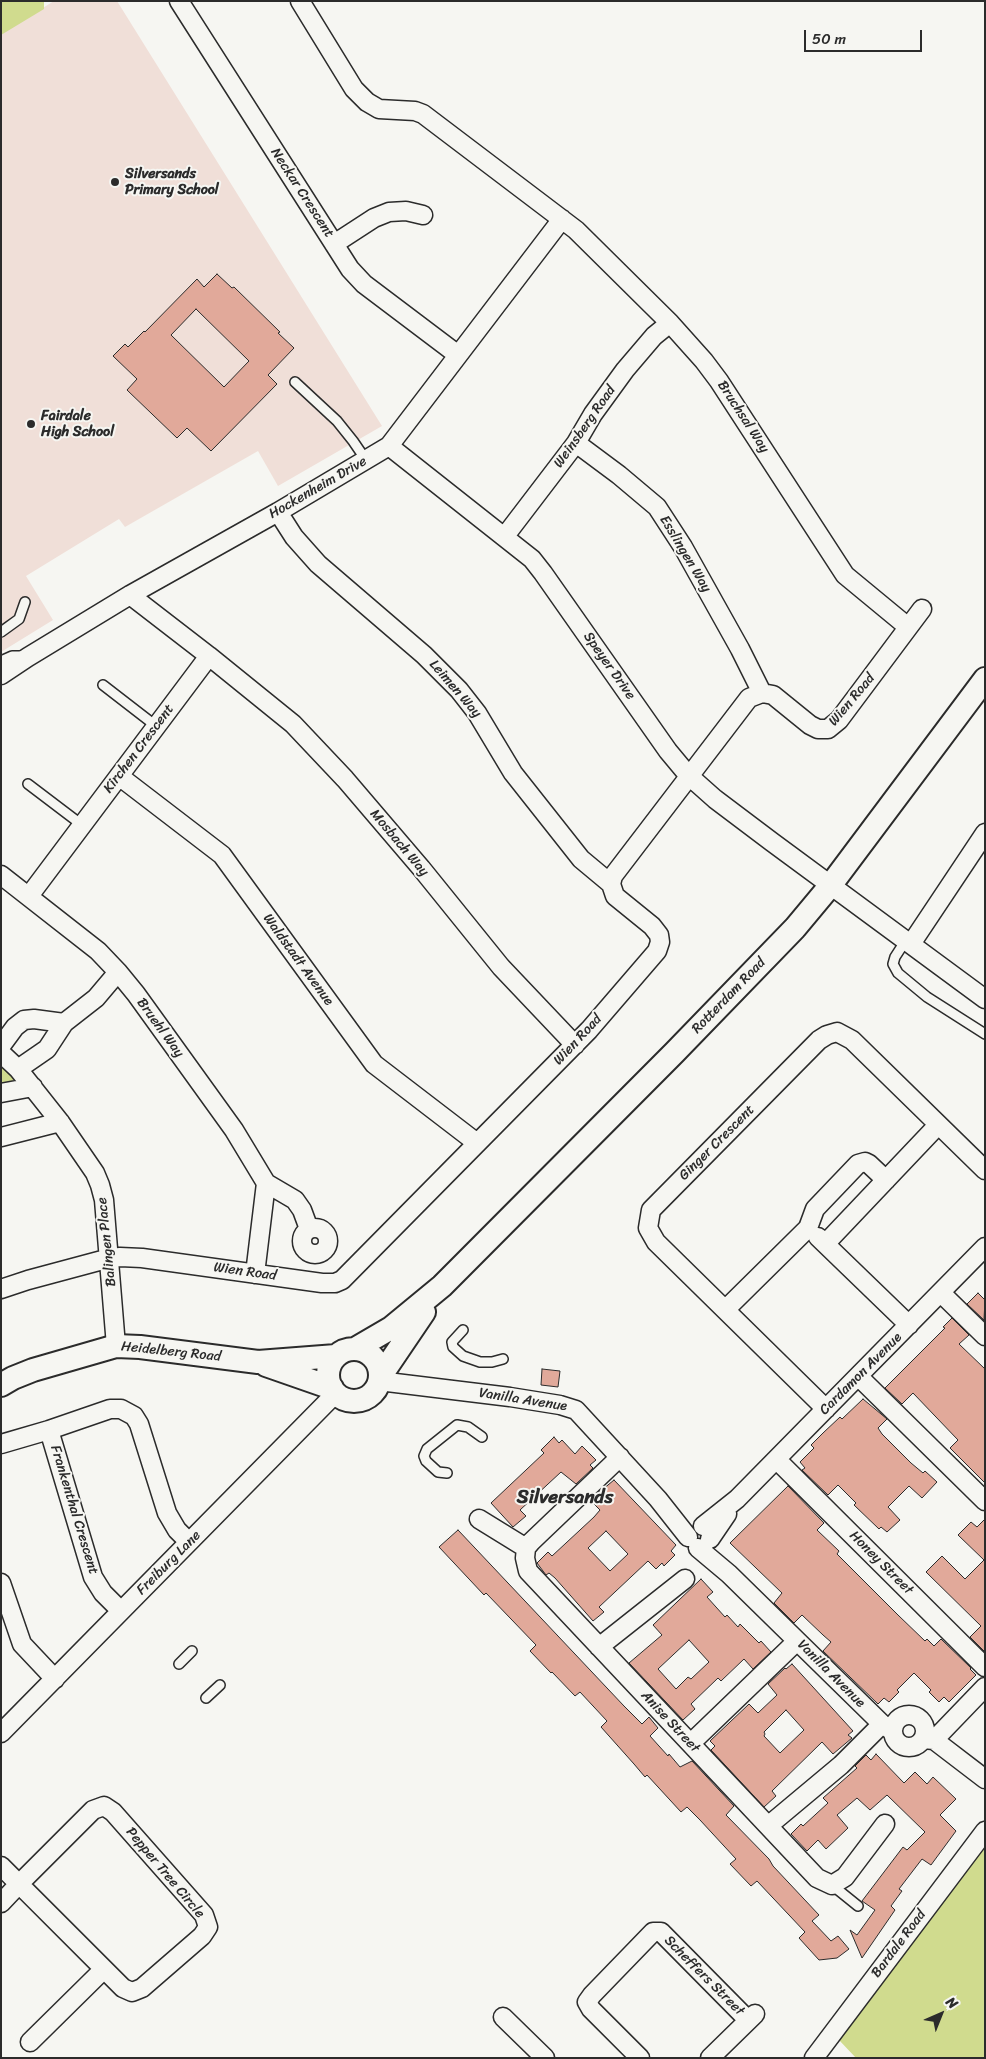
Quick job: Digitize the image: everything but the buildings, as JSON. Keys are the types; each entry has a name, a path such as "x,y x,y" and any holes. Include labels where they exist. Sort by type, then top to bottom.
{"street":[{"name":"Neckar Crescent","path":"179,1 356,277 458,355"},
{"path":"300,1 354,89 366,102 379,109 415,111 423,114 562,219"},
{"path":"334,244 385,214 406,211 423,215"},
{"name":"Bruchsal Way","path":"562,219 576,230 670,323 704,361 719,380 845,575 908,627"},
{"name":"Hockenheim Drive","path":"1,675 130,594 278,512 389,446 562,219"},
{"name":"Weinsberg Road","path":"505,536 576,443 593,414 625,370 654,336 670,323"},
{"name":"Esslingen Way","path":"576,443 626,480 657,507 683,546 762,693"},
{"name":"Speyer Drive","path":"389,446 505,536 532,560 668,751 688,775 716,799 830,886 985,999"},
{"name":"Leimen Way","path":"278,512 294,537 313,559 424,655 459,690 477,713 513,773 581,859 611,884"},
{"path":"130,594 209,656"},
{"name":"Wien Road","path":"762,693 779,699 810,724 818,728 828,729 839,720 922,609"},
{"name":"Kirchen Crescent","path":"29,896 209,656"},
{"name":"Mosbach Way","path":"209,656 282,714 345,779 421,868 500,967 575,1045"},
{"name":"Rotterdam Road","path":"346,1353 391,1328 442,1286 674,1053 795,928 830,886 985,679"},
{"path":"611,884 617,870 688,775 749,698 762,693"},
{"name":"Waldstadt Avenue","path":"119,776 222,855 374,1064 478,1143"},
{"path":"908,942 980,852 985,833"},
{"path":"1,875 29,896"},
{"name":"Wien Road","path":"1,1289 110,1258 142,1258 322,1283 335,1283 342,1280 575,1045 657,951 660,942 659,935 652,926 615,896 611,884"},
{"name":"Bruehl Way","path":"29,896 98,950 118,972 234,1130 266,1183 295,1200 302,1210 310,1230"},
{"path":"18,1069 47,1049 64,1023 96,998 118,972"},
{"path":"1,1046 15,1027 24,1020 34,1019 64,1023"},
{"name":"Ginger Crescent","path":"826,1409 656,1242 648,1228 649,1215 654,1205 819,1040 827,1035 838,1032 852,1040 985,1170"},
{"name":"Balingen Place","path":"1,1052 18,1069 60,1122 95,1173 100,1185 104,1200 110,1258 116,1346"},
{"path":"1,1093 33,1087"},
{"path":"1,1137 60,1122"},
{"path":"826,1243 938,1126"},
{"path":"726,1309 808,1228 815,1209 859,1163 869,1164 886,1180"},
{"path":"255,1274 266,1183"},
{"path":"808,1228 826,1243 909,1325"},
{"name":"Cardamon Avenue","path":"701,1537 985,1247"},
{"name":"Rotterdam Road","path":"379,1379 442,1286"},
{"path":"941,1293 985,1336"},
{"name":"Heidelberg Road","path":"1,1385 33,1370 116,1346 140,1346 258,1362 346,1353"},
{"path":"346,1353 368,1353 377,1364 379,1379 373,1392 363,1399 351,1400 334,1391 329,1371 346,1353"},
{"name":"Heidelberg Road","path":"258,1362 334,1391"},
{"path":"859,1376 985,1501"},
{"name":"Vanilla Avenue","path":"379,1379 571,1407 583,1416 658,1499 701,1537 729,1574 887,1728"},
{"name":"Freiburg Lane","path":"4,1723 55,1679 334,1391"},
{"name":"Frankenthal Crescent","path":"1,1444 110,1409 121,1409 134,1416 139,1424 150,1463 170,1520 189,1542"},
{"name":"Frankenthal Crescent","path":"49,1430 93,1577 108,1599 121,1611"},
{"path":"479,1519 526,1548 544,1528 620,1457"},
{"name":"Honey Street","path":"777,1460 985,1667"},
{"name":"Anise Street","path":"526,1548 526,1565 531,1575 811,1872 821,1881 832,1885"},
{"path":"600,1647 685,1579"},
{"path":"1,1584 22,1644 55,1679"},
{"path":"691,1743 797,1641"},
{"path":"887,1728 897,1743 906,1748 916,1746 929,1740 985,1688"},
{"path":"768,1826 841,1764 894,1724 899,1718 907,1715 915,1716 923,1724 929,1740 985,1779"},
{"name":"Pepper Tree Circle","path":"104,1806 114,1812 204,1915 208,1927 202,1936 142,1988 132,1992 123,1988 19,1884 93,1810 104,1806"},
{"path":"832,1885 847,1875 885,1824"},
{"name":"Bardale Road","path":"814,2058 985,1831"},
{"path":"1,1866 19,1884 1,1903"},
{"name":"Scheffers Street","path":"640,2058 591,2009 587,2002 653,1932 661,1932 752,2017 710,2058"},
{"path":"30,2042 104,1969"},
{"path":"503,2017 545,2058"}],"lane":[{"path":"294,382 337,421 366,460"},
{"path":"1,632 20,619 25,602"},
{"path":"1,661 17,655 28,657"},
{"path":"103,685 156,726"},
{"path":"28,784 82,825"},
{"path":"908,942 895,957 893,964 898,973 927,996 985,1034"},
{"path":"463,1330 452,1342 453,1347 463,1356 480,1362 502,1359"},
{"path":"447,1473 438,1472 426,1461 424,1456 427,1449 457,1425 468,1427 482,1437"},
{"path":"179,1664 192,1651"},
{"path":"206,1698 220,1685"},
{"name":"Anise Street","path":"832,1885 858,1906"}],"shaded area":[{"name":"Silversands Primary School","path":"54,1 117,1 382,426 278,486 258,451 125,527 119,519 26,576 53,620 1,652 1,34"}],"green space":[{"path":"1,1 44,1 44,9 1,35"},
{"path":"1,1061 14,1074 9,1088 1,1092"},
{"path":"985,1846 985,2058 856,2058 839,2040"}],"place":[{"name":"Silversands Primary School","path":"115,182"},
{"name":"Fairdale High School","path":"31,424"}],"district":[{"name":"Silversands","path":"565,1498"}]}
